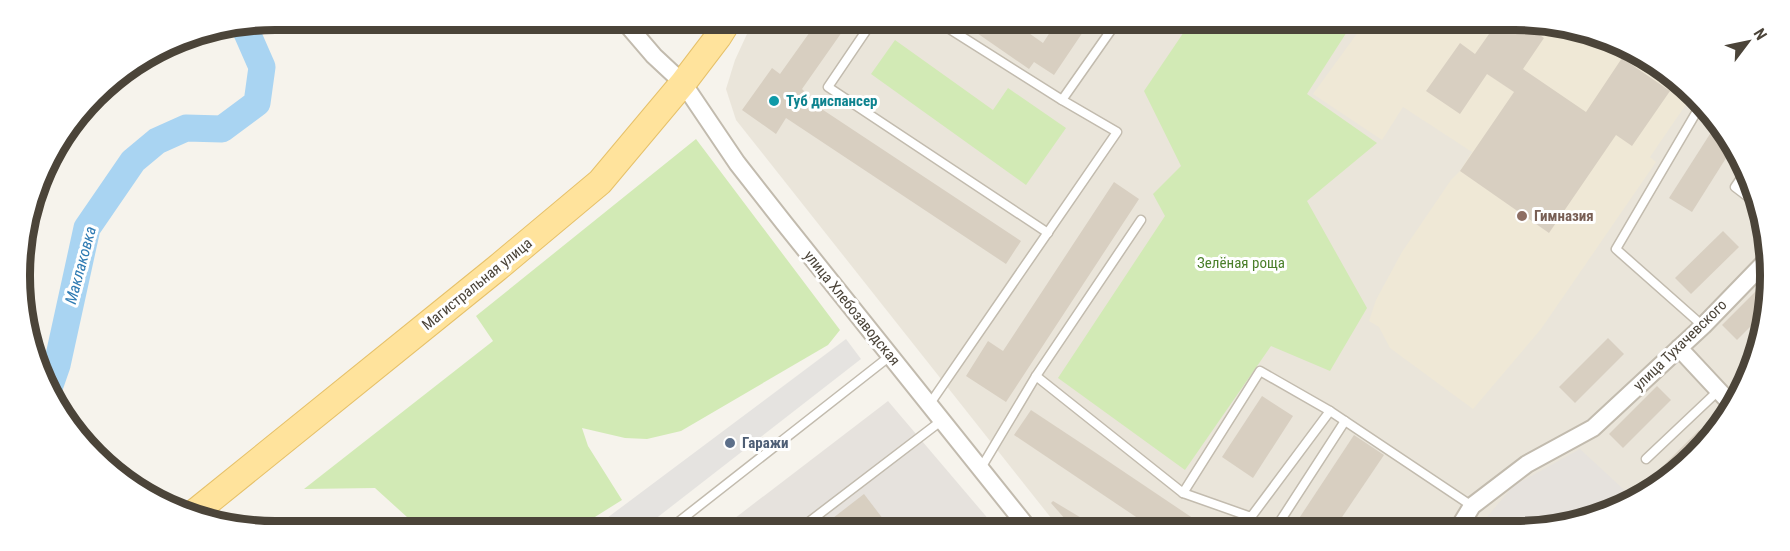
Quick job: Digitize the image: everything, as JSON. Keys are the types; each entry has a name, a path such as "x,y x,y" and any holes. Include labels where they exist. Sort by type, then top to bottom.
{"main road":[{"name":"Магистральная улица","path":"199,509 600,182 683,82 722,30"}],"street":[{"name":"улица Хлебозаводская","path":"632,30 654,56 683,82 737,163 1023,521"},
{"name":"улица Тухачевского","path":"1472,506 1527,464 1593,428 1703,326 1760,268"},
{"path":"1678,348 1726,399"},
{"path":"1463,521 1472,506"}],"lane":[{"path":"867,30 828,87 1048,233"},
{"path":"929,405 1117,132 951,30"},
{"path":"1062,100 1111,30"},
{"path":"1697,112 1616,249 1703,326"},
{"path":"1740,180 1735,188 1747,196"},
{"path":"981,468 1036,376 1141,220"},
{"path":"680,521 890,356"},
{"path":"1182,493 1260,370 1330,411 1472,506"},
{"path":"1036,376 1182,493 1251,517 1330,411"},
{"path":"1646,459 1718,391"},
{"path":"810,521 941,421"},
{"path":"1280,521 1345,421"}],"shaded area":[{"path":"749,30 1514,30 1547,32 1578,38 1623,55 1651,71 1688,102 1719,139 1735,167 1747,197 1758,243 1760,276 1758,308 1752,339 1735,384 1719,412 1688,449 1651,480 1623,496 1578,513 1547,519 1514,521 1053,521 736,120 726,89 735,60"},
{"name":"Гимназия","path":"1360,30 1514,30 1547,32 1578,38 1623,55 1651,71 1688,102 1650,157 1656,162 1541,329 1473,409 1390,348 1379,327 1369,321 1376,300 1402,252 1472,152 1403,107 1382,140 1313,94"},
{"name":"Гаражи","path":"846,339 861,359 653,521 603,521"},
{"path":"888,401 990,521 731,521"},
{"path":"1580,449 1628,493 1578,513 1547,519 1484,521 1513,486"}],"green space":[{"name":"Зелёная роща","path":"1185,30 1348,30 1307,94 1377,143 1307,201 1367,308 1330,371 1271,346 1185,470 1058,378 1165,216 1153,194 1181,166 1144,91"},
{"path":"895,40 993,110 1008,88 1066,128 1026,185 871,74"},
{"path":"696,139 840,330 828,345 681,431 647,439 625,438 582,428 588,446 622,500 589,521 411,521 375,488 304,489 493,341 476,316"}],"building":[{"path":"811,30 843,30 802,89 805,92 802,96 1021,241 1006,264 786,118 776,134 742,110 772,68 780,74"},
{"path":"973,30 1024,30 1043,43 1051,30 1084,30 1054,75 1034,62 1029,69"},
{"path":"1492,30 1534,31 1544,38 1523,69 1586,112 1622,58 1670,91 1632,146 1616,135 1549,233 1460,171 1514,92 1487,74 1460,114 1426,91 1460,43 1475,54"},
{"path":"1712,130 1728,155 1692,212 1669,198"},
{"path":"1114,182 1139,199 1006,402 966,376 988,341 1003,351"},
{"path":"1723,231 1739,247 1691,294 1675,278"},
{"path":"1759,288 1755,322 1737,340 1722,325"},
{"path":"1608,338 1624,354 1575,403 1559,387"},
{"path":"1657,386 1671,400 1623,448 1609,434"},
{"path":"1262,396 1293,416 1253,478 1222,457"},
{"path":"1031,410 1197,521 1142,521 1014,435"},
{"path":"1699,430 1702,433 1688,449 1646,483"},
{"path":"1354,435 1384,455 1339,521 1297,521"},
{"path":"864,494 885,521 835,521 833,518"},
{"path":"1053,501 1086,521 1067,521 1051,503"}],"waterway":[{"name":"Маклаковка","path":"53,378 87,228 133,161 157,141 186,128 222,129 257,103 262,67 247,32"}],"place":[{"name":"Туб диспансер","path":"774,101"},
{"name":"Гимназия","path":"1522,216"},
{"name":"Гаражи","path":"730,443"}]}
